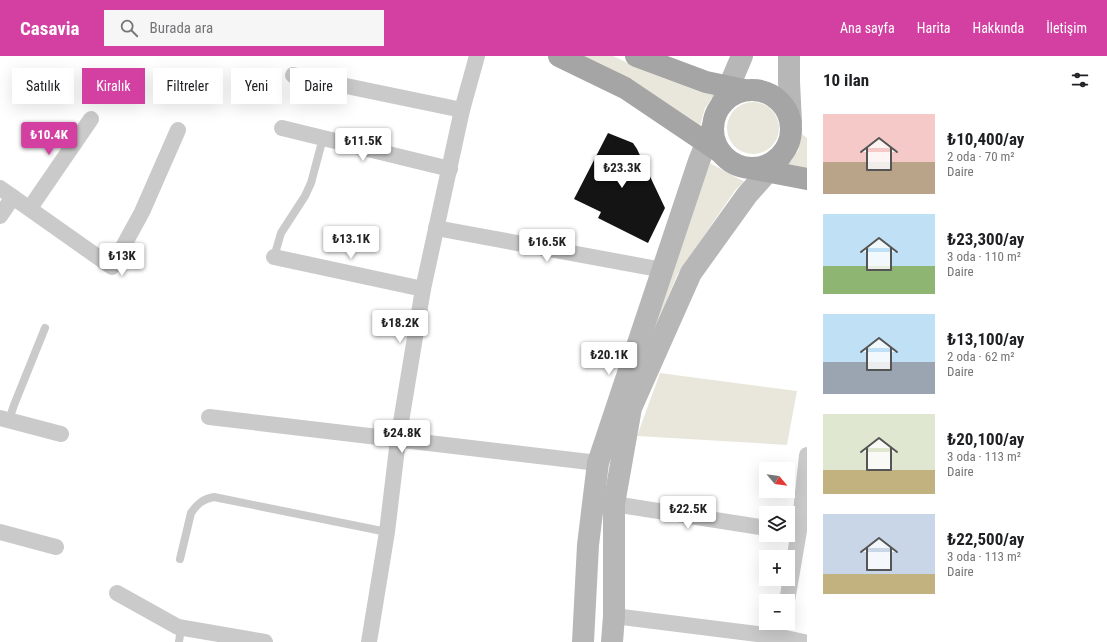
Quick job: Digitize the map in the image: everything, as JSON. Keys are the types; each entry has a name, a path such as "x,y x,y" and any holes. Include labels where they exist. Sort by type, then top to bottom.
{"main road":[{"path":"559,56 625,88 713,140 729,162 742,168 768,166 807,179"},
{"path":"636,56 732,93 757,90 769,93 779,100 794,117 792,134 788,147 768,166"},
{"path":"713,140 716,114 732,93"}],"street":[{"path":"369,642 387,532 398,440 423,289 462,110 477,56"},
{"path":"732,93 742,56"},
{"path":"789,56 789,82 794,117"},
{"path":"347,86 462,110"},
{"path":"30,208 91,119"},
{"path":"282,128 450,169"},
{"path":"0,188 112,267 142,212 178,130"},
{"path":"583,642 588,545 598,463 699,161 713,140"},
{"path":"612,642 614,616 614,504 631,408 691,272 768,166"},
{"path":"0,216 13,197"},
{"path":"436,228 663,270"},
{"path":"274,257 423,289"},
{"path":"209,417 598,463"},
{"path":"5,419 61,434"},
{"path":"788,594 798,531 807,455"},
{"path":"614,504 759,527"},
{"path":"0,532 56,547"},
{"path":"117,593 180,635 266,642"},
{"path":"614,616 782,634 804,642"}],"lane":[{"path":"274,257 281,233 305,196 311,183 323,138"},
{"path":"5,419 14,405 45,328"},
{"path":"180,560 191,513 203,500 214,497 387,532"}],"shaded area":[{"path":"580,56 613,56 634,66 716,93 705,108 700,126"},
{"path":"748,102 758,102 772,109 779,123 779,133 772,147 758,154 748,154 738,150 731,143 727,133 727,123 731,113 738,106"},
{"path":"802,134 807,138 807,169 787,165 798,151"},
{"path":"708,162 745,182 736,189 677,275 625,404"},
{"path":"660,373 797,391 787,445 637,436"}],"building":[{"path":"608,133 633,143 665,208 648,243 598,218 601,212 574,199"}]}
